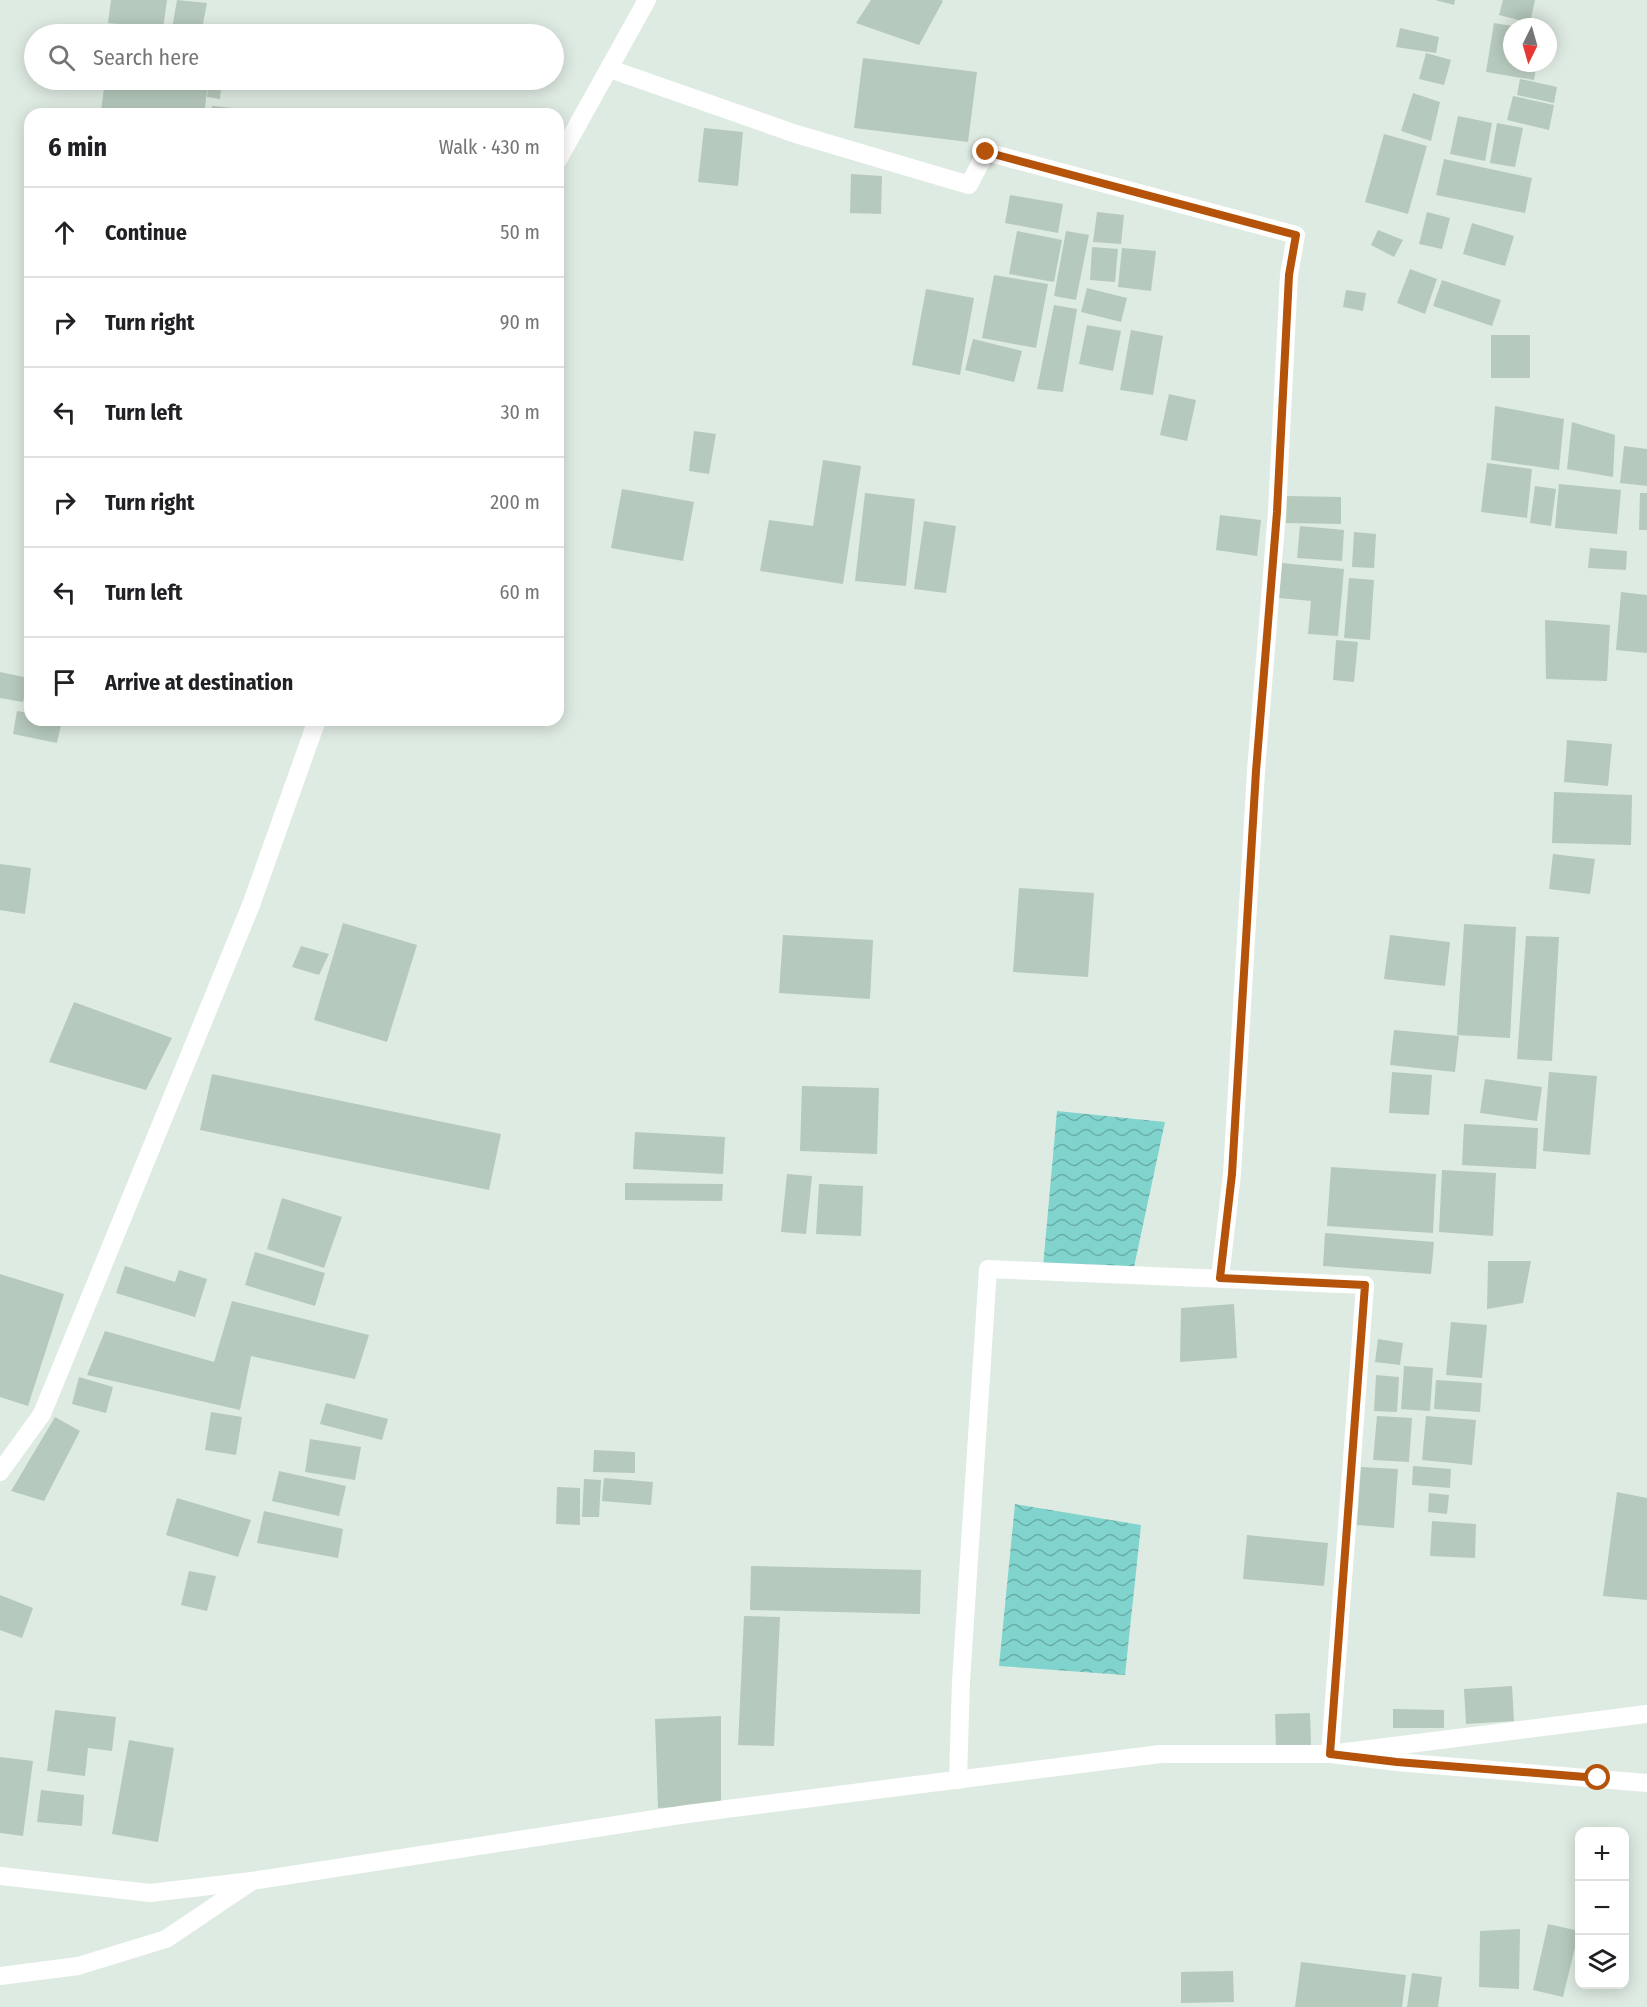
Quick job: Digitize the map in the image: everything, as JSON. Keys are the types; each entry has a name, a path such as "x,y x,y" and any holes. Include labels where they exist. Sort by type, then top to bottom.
{"street":[{"path":"564,150 647,0"},
{"path":"610,69 796,134 969,185 986,152 1296,235 1289,275 1277,512 1256,771 1232,1174 1220,1278"},
{"path":"0,1472 42,1414 251,905 315,726"},
{"path":"958,1780 960,1681 988,1269 1365,1285 1330,1754"},
{"path":"1330,1754 1647,1714"},
{"path":"0,1876 150,1893 252,1881 687,1814 1160,1754 1330,1754 1397,1762 1647,1783"},
{"path":"0,1976 78,1966 166,1938 252,1881"}],"water":[{"path":"1057,1111 1165,1122 1134,1267 1043,1267"},
{"path":"1015,1504 1141,1525 1125,1675 999,1666"}],"building":[{"path":"111,0 167,0 164,24 108,23"},
{"path":"177,0 207,3 203,24 173,24"},
{"path":"871,0 943,1 919,45 856,23"},
{"path":"1435,0 1455,0 1454,5"},
{"path":"1503,0 1535,0 1531,18 1511,18 1499,15"},
{"path":"1494,23 1503,24 1503,72 1535,72 1534,80 1486,72"},
{"path":"1400,28 1439,37 1436,53 1396,47"},
{"path":"1426,53 1451,60 1444,85 1419,79"},
{"path":"863,58 977,72 968,142 854,128"},
{"path":"1520,79 1557,87 1554,103 1517,95"},
{"path":"104,90 207,90 205,108 101,108"},
{"path":"208,90 221,90 220,99 207,97"},
{"path":"1413,93 1440,102 1431,141 1401,131"},
{"path":"1513,96 1554,105 1549,130 1507,120"},
{"path":"1458,116 1492,123 1485,161 1450,154"},
{"path":"1497,123 1523,128 1515,167 1490,163"},
{"path":"704,128 743,132 738,186 698,182"},
{"path":"1384,134 1427,146 1408,214 1365,202"},
{"path":"1444,159 1532,178 1525,213 1436,195"},
{"path":"851,174 882,176 881,214 850,213"},
{"path":"1010,195 1063,204 1058,233 1005,223"},
{"path":"1097,212 1124,215 1121,244 1093,242"},
{"path":"1427,212 1450,218 1442,249 1419,244"},
{"path":"1472,223 1514,236 1505,266 1463,254"},
{"path":"1378,230 1403,240 1394,257 1371,245"},
{"path":"1017,231 1062,240 1054,282 1009,274"},
{"path":"1066,231 1089,235 1076,300 1054,296"},
{"path":"1092,247 1118,249 1115,282 1090,280"},
{"path":"1122,248 1156,251 1151,291 1118,287"},
{"path":"1410,269 1437,279 1425,314 1397,303"},
{"path":"994,275 1048,284 1036,348 982,338"},
{"path":"1442,280 1501,300 1492,326 1433,306"},
{"path":"1087,288 1127,298 1121,322 1081,312"},
{"path":"926,289 974,298 960,375 912,365"},
{"path":"1346,290 1366,293 1363,311 1343,307"},
{"path":"1054,305 1077,309 1063,392 1037,389"},
{"path":"1087,325 1121,331 1113,371 1079,364"},
{"path":"1131,330 1163,336 1153,395 1120,390"},
{"path":"1491,335 1530,335 1530,378 1491,378"},
{"path":"973,339 1022,351 1014,382 965,370"},
{"path":"1169,394 1196,400 1187,441 1160,435"},
{"path":"1495,406 1564,419 1559,470 1491,460"},
{"path":"1572,422 1615,435 1613,477 1567,469"},
{"path":"694,431 716,434 709,474 689,471"},
{"path":"1624,446 1647,449 1647,486 1620,483"},
{"path":"823,460 861,466 843,584 760,571 769,520 813,526"},
{"path":"1487,463 1532,469 1527,518 1481,512"},
{"path":"1559,484 1621,490 1617,534 1555,528"},
{"path":"1535,486 1556,489 1551,526 1530,523"},
{"path":"622,489 694,502 683,561 611,548"},
{"path":"865,493 915,499 906,586 855,581"},
{"path":"1640,493 1647,493 1647,530 1639,530"},
{"path":"1287,496 1341,497 1341,524 1286,523"},
{"path":"1220,515 1261,520 1257,556 1216,550"},
{"path":"924,521 956,526 946,593 914,589"},
{"path":"1300,526 1344,530 1342,561 1297,558"},
{"path":"1354,532 1376,534 1374,568 1352,567"},
{"path":"1590,548 1627,551 1626,570 1588,568"},
{"path":"1282,563 1344,569 1338,636 1308,634 1311,601 1279,598"},
{"path":"1349,578 1374,580 1370,640 1344,638"},
{"path":"1621,592 1647,595 1647,653 1616,650"},
{"path":"1545,620 1610,625 1607,681 1546,679"},
{"path":"1336,640 1358,642 1354,682 1333,680"},
{"path":"0,672 24,677 23,702 0,698"},
{"path":"17,711 24,712 24,726 61,726 57,743 13,734"},
{"path":"1567,740 1612,744 1608,786 1564,782"},
{"path":"1554,792 1632,795 1631,845 1552,843"},
{"path":"1553,854 1595,859 1590,894 1549,889"},
{"path":"0,864 31,868 25,914 0,910"},
{"path":"1019,888 1094,893 1088,977 1013,972"},
{"path":"343,923 417,945 387,1042 314,1020"},
{"path":"1464,924 1516,927 1510,1038 1457,1035"},
{"path":"783,935 873,940 870,999 779,993"},
{"path":"1390,935 1450,942 1445,986 1384,979"},
{"path":"1526,936 1559,937 1552,1061 1517,1059"},
{"path":"301,946 329,954 319,975 292,967"},
{"path":"74,1002 172,1038 146,1090 49,1062"},
{"path":"1394,1030 1459,1036 1455,1072 1390,1065"},
{"path":"1392,1072 1432,1075 1429,1115 1389,1113"},
{"path":"1549,1072 1597,1076 1590,1155 1543,1151"},
{"path":"212,1074 501,1134 489,1190 200,1130"},
{"path":"1485,1079 1542,1087 1537,1121 1480,1113"},
{"path":"802,1086 879,1088 877,1154 800,1151"},
{"path":"1464,1124 1538,1128 1536,1169 1462,1165"},
{"path":"635,1132 725,1137 723,1174 633,1169"},
{"path":"1331,1167 1436,1174 1433,1233 1327,1226"},
{"path":"1442,1170 1496,1173 1493,1236 1439,1232"},
{"path":"787,1174 812,1176 806,1234 781,1232"},
{"path":"625,1183 723,1184 722,1201 625,1200"},
{"path":"819,1184 863,1186 861,1236 816,1234"},
{"path":"282,1198 342,1217 324,1268 267,1249"},
{"path":"1325,1233 1434,1242 1431,1274 1323,1266"},
{"path":"255,1252 325,1273 315,1306 245,1285"},
{"path":"1488,1261 1531,1261 1523,1303 1487,1309"},
{"path":"125,1266 175,1282 179,1270 207,1279 195,1317 116,1293"},
{"path":"0,1274 64,1294 28,1406 0,1397"},
{"path":"232,1301 369,1335 355,1379 251,1356 240,1410 87,1375 105,1331 214,1362"},
{"path":"1234,1304 1237,1358 1180,1362 1181,1308"},
{"path":"1451,1322 1487,1325 1482,1378 1446,1375"},
{"path":"1378,1339 1403,1343 1400,1365 1375,1362"},
{"path":"1404,1366 1433,1368 1430,1411 1401,1409"},
{"path":"1376,1375 1399,1377 1397,1412 1374,1411"},
{"path":"79,1377 113,1387 106,1413 72,1404"},
{"path":"1436,1380 1482,1383 1480,1412 1434,1409"},
{"path":"326,1403 388,1419 382,1440 320,1424"},
{"path":"211,1412 242,1417 236,1455 205,1450"},
{"path":"1377,1416 1412,1418 1409,1462 1373,1460"},
{"path":"1426,1416 1476,1420 1472,1465 1422,1460"},
{"path":"55,1417 80,1431 44,1501 11,1491"},
{"path":"310,1439 361,1447 355,1480 305,1472"},
{"path":"594,1450 635,1452 635,1473 593,1472"},
{"path":"1413,1466 1451,1469 1450,1488 1412,1485"},
{"path":"1361,1467 1398,1469 1394,1528 1357,1525"},
{"path":"279,1471 346,1486 339,1516 272,1501"},
{"path":"604,1478 653,1482 651,1505 602,1501"},
{"path":"584,1479 601,1480 599,1517 582,1517"},
{"path":"557,1487 580,1488 580,1525 556,1524"},
{"path":"1617,1492 1647,1498 1647,1600 1603,1596"},
{"path":"1429,1493 1449,1495 1447,1514 1428,1512"},
{"path":"177,1498 251,1520 238,1557 166,1535"},
{"path":"264,1511 343,1529 338,1558 257,1543"},
{"path":"1432,1521 1476,1524 1475,1558 1430,1556"},
{"path":"1247,1535 1328,1543 1324,1586 1243,1579"},
{"path":"751,1566 921,1570 920,1614 750,1610"},
{"path":"189,1571 216,1576 207,1611 181,1605"},
{"path":"0,1595 33,1608 22,1638 0,1630"},
{"path":"744,1616 780,1617 774,1746 738,1745"},
{"path":"1512,1686 1514,1721 1466,1724 1464,1689"},
{"path":"1393,1709 1444,1710 1444,1728 1393,1728"},
{"path":"55,1710 116,1717 112,1751 88,1748 85,1776 47,1771"},
{"path":"1310,1713 1311,1746 1276,1748 1275,1714"},
{"path":"721,1716 721,1805 658,1808 655,1719"},
{"path":"129,1740 174,1748 158,1842 112,1834"},
{"path":"0,1757 33,1761 23,1836 0,1833"},
{"path":"41,1790 84,1795 82,1826 37,1822"},
{"path":"1548,1924 1575,1930 1575,1948 1563,1997 1533,1990"},
{"path":"1520,1929 1519,1989 1479,1987 1480,1931"},
{"path":"1301,1962 1406,1975 1402,2007 1295,2007"},
{"path":"1233,1971 1234,2002 1181,2003 1181,1972"},
{"path":"1412,1973 1442,1977 1438,2007 1407,2007"}],"route":[{"path":"986,152 1296,235 1289,275 1277,512 1256,771 1232,1174 1220,1278 1365,1285 1330,1754 1397,1762 1598,1778"}]}
